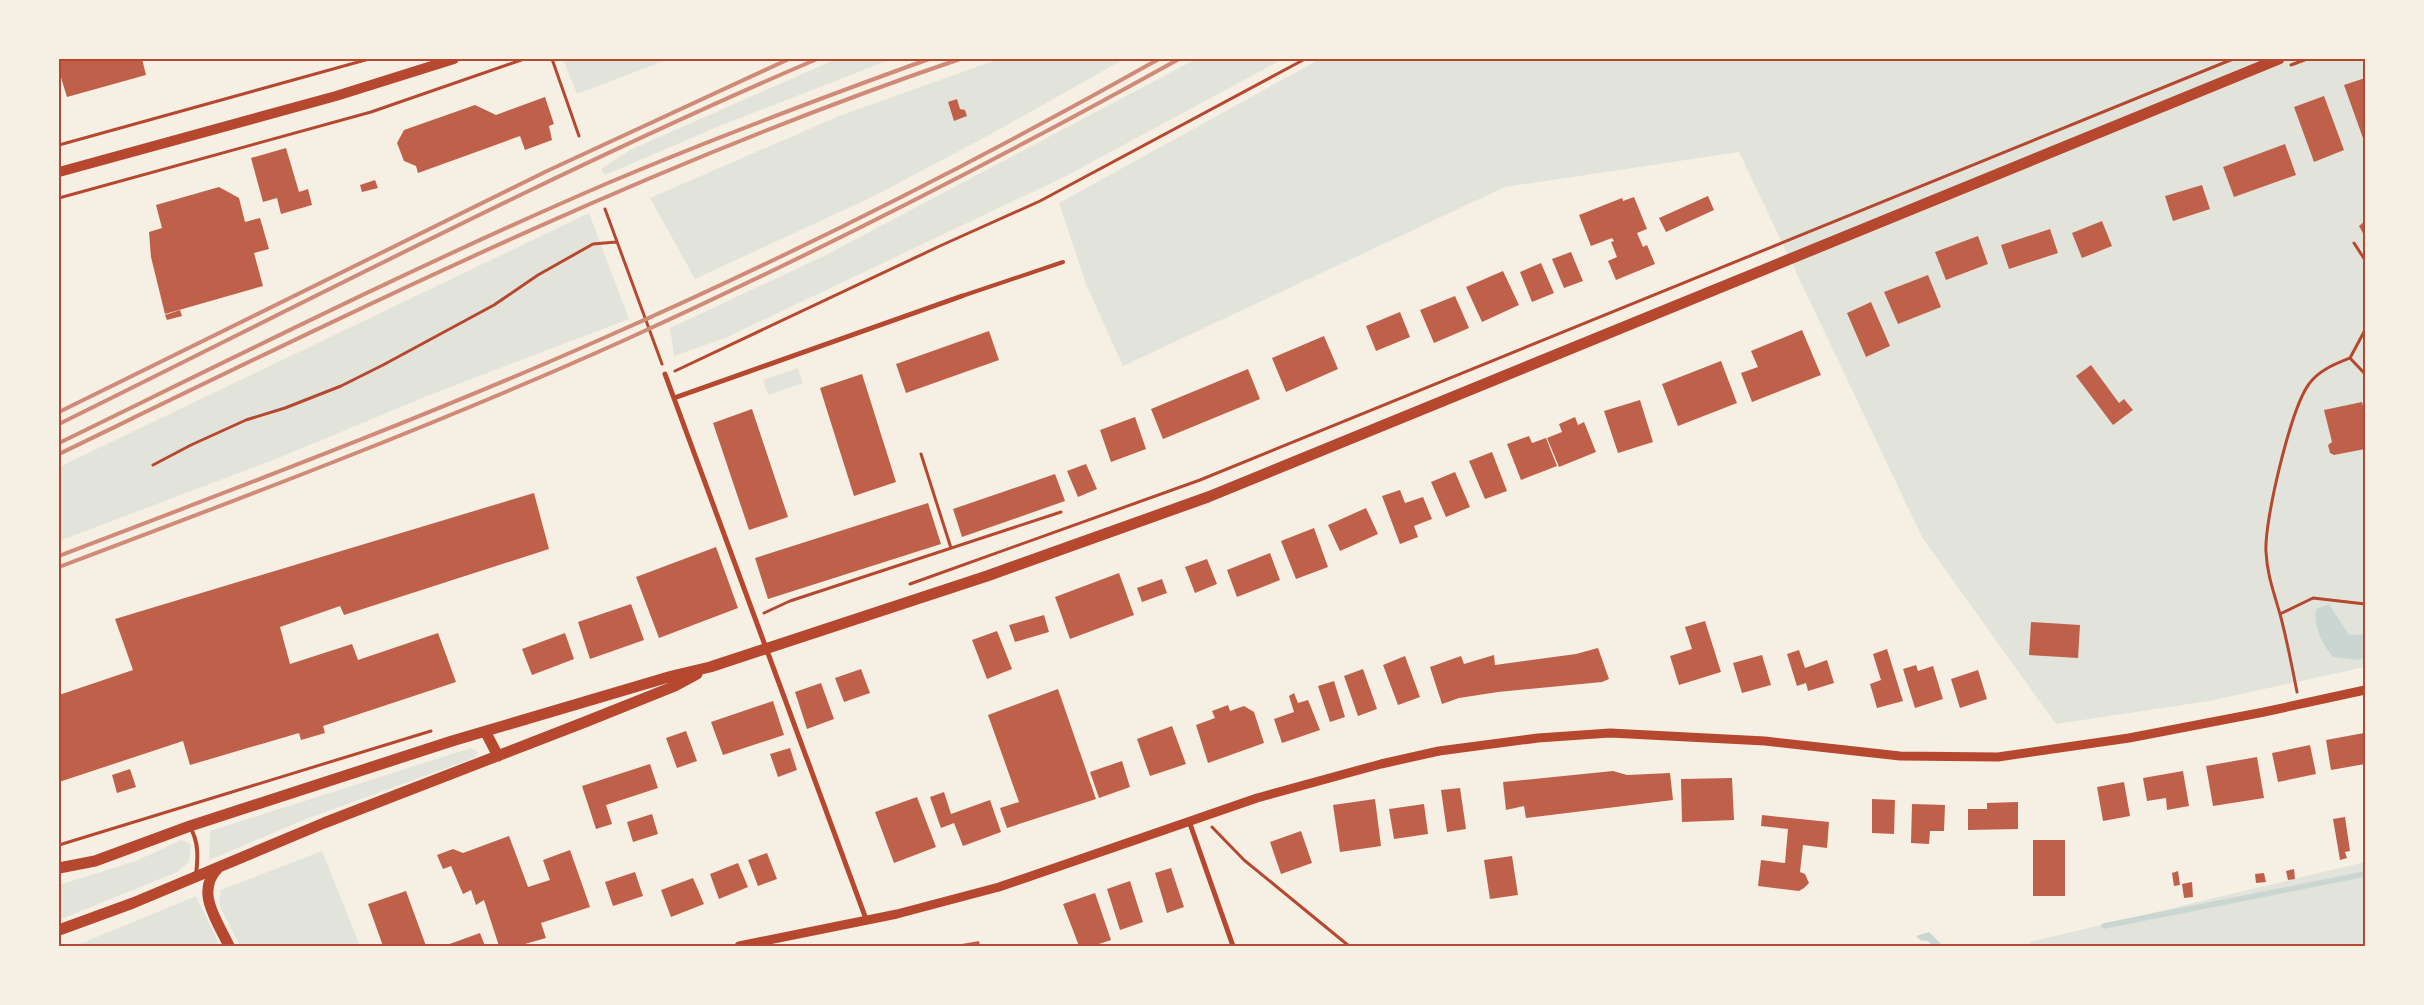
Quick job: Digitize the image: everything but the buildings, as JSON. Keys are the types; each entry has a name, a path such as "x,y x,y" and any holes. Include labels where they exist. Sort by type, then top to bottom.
{"main road":[{"path":"59,172 336,96 454,59"},
{"path":"59,876 190,826 452,741 672,676 710,668 987,576 1208,497 2278,59"},
{"path":"59,930 133,903 220,865 675,686 710,668"},
{"path":"486,732 498,756"},
{"path":"59,868 95,861"},
{"path":"220,865 211,875 207,884 206,894 229,946"}],"street":[{"path":"674,398 962,296"},
{"path":"665,374 866,920"},
{"path":"739,946 897,914 999,887 1189,820 1291,788 1439,751 1578,734 1642,734 1765,741 1900,756 1998,757 2129,738 2300,705 2365,690"},
{"path":"1189,820 1233,946"}],"lane":[{"path":"962,296 1063,262"},
{"path":"190,826 195,836 198,854 196,875"}],"path":[{"path":"59,145 369,59"},
{"path":"59,198 371,112 524,59"},
{"path":"552,59 578,136"},
{"path":"604,210 665,374 1040,201 1305,59"},
{"path":"907,585 1200,480 2233,59"},
{"path":"153,465 246,420 286,408 349,382 494,305 538,274 593,244 616,242"},
{"path":"2354,243 2365,260"},
{"path":"2300,705 2280,614 2269,584 2266,550 2270,519 2295,411 2309,383 2330,365 2350,358 2365,330"},
{"path":"2350,358 2365,374"},
{"path":"921,454 951,548"},
{"path":"754,618 790,601 1061,512"},
{"path":"2280,614 2313,598 2365,604"},
{"path":"1201,816 1244,860 1348,946"}],"shaded area":[{"path":"563,59 669,59 577,94"},
{"path":"836,59 892,59 717,127 605,175 601,169 630,150"},
{"path":"999,59 1124,59 991,134 874,196 695,279 650,198 839,116"},
{"path":"1196,59 1283,59 1066,176 725,338 674,356 670,328 824,256"},
{"path":"1320,59 2365,59 2365,667 2209,701 2056,724 1922,537 1739,152 1505,187 1123,366 1086,284 1059,203"},
{"path":"589,213 629,319 427,396 281,457 59,541 59,467"},
{"path":"798,368 803,383 768,395 763,380"},
{"path":"2329,604 2349,635 2365,634 2365,658 2357,660 2333,657 2325,646 2317,629 2316,609"},
{"path":"471,748 478,752 474,758 306,819 209,860 210,831"},
{"path":"181,840 191,844 189,862 177,872 59,920 59,885 136,861"},
{"path":"322,851 360,946 240,946 219,905 221,890"},
{"path":"2365,862 2365,946 2030,946 2030,942"},
{"path":"196,896 220,946 75,946"},
{"path":"1929,932 1943,946 1932,946 1928,941 1920,940 1916,936"}],"waterway":[{"path":"2104,926 2365,874"}],"railway":[{"path":"59,412 547,171 789,59"},
{"path":"59,424 530,190 721,101 817,59"},
{"path":"59,443 332,310 538,213 728,134 929,59"},
{"path":"59,454 391,294 616,193 729,145 960,59"},
{"path":"59,556 402,423 538,367 677,305 886,205 1159,59"},
{"path":"59,567 416,429 627,339 837,239 1043,133 1179,59"}]}
